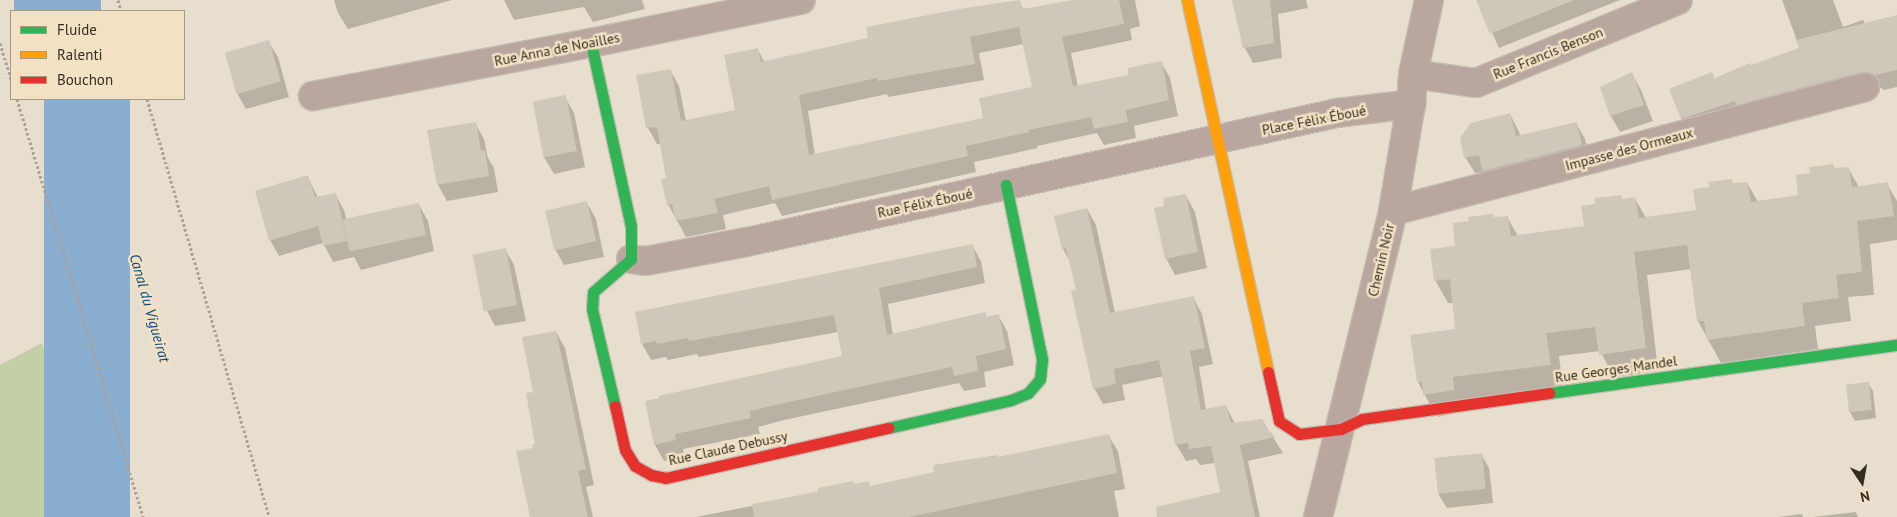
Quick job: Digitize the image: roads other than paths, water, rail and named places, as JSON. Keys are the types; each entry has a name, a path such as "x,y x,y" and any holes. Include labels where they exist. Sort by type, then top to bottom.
{"street":[{"name":"Rue Anna de Noailles","path":"313,96 591,44 801,0"},
{"name":"Rue Georges Mandel","path":"1187,0 1279,421 1299,434 1341,429 1362,419 1897,345"},
{"name":"Chemin Noir","path":"1318,517 1393,211 1411,104 1413,74 1429,0"},
{"name":"Rue Francis Benson","path":"1413,74 1476,83 1678,0"},
{"path":"591,44 631,226 631,259"},
{"name":"Impasse des Ormeaux","path":"1393,211 1865,87"},
{"name":"Place Félix Éboué","path":"1218,139 1337,113 1411,104"},
{"name":"Rue Félix Éboué","path":"631,259 646,261 747,242 1218,139"},
{"name":"Rue Claude Debussy","path":"631,259 593,292 592,309 625,450 635,466 651,474 666,478 1011,400 1028,393 1040,378 1042,359 1006,185"}],"water":[{"path":"14,0 101,0 101,10 14,10"},
{"path":"44,100 130,100 130,517 44,517"}],"water label":[{"name":"Canal du Vigueirat","path":"150,308"}]}
